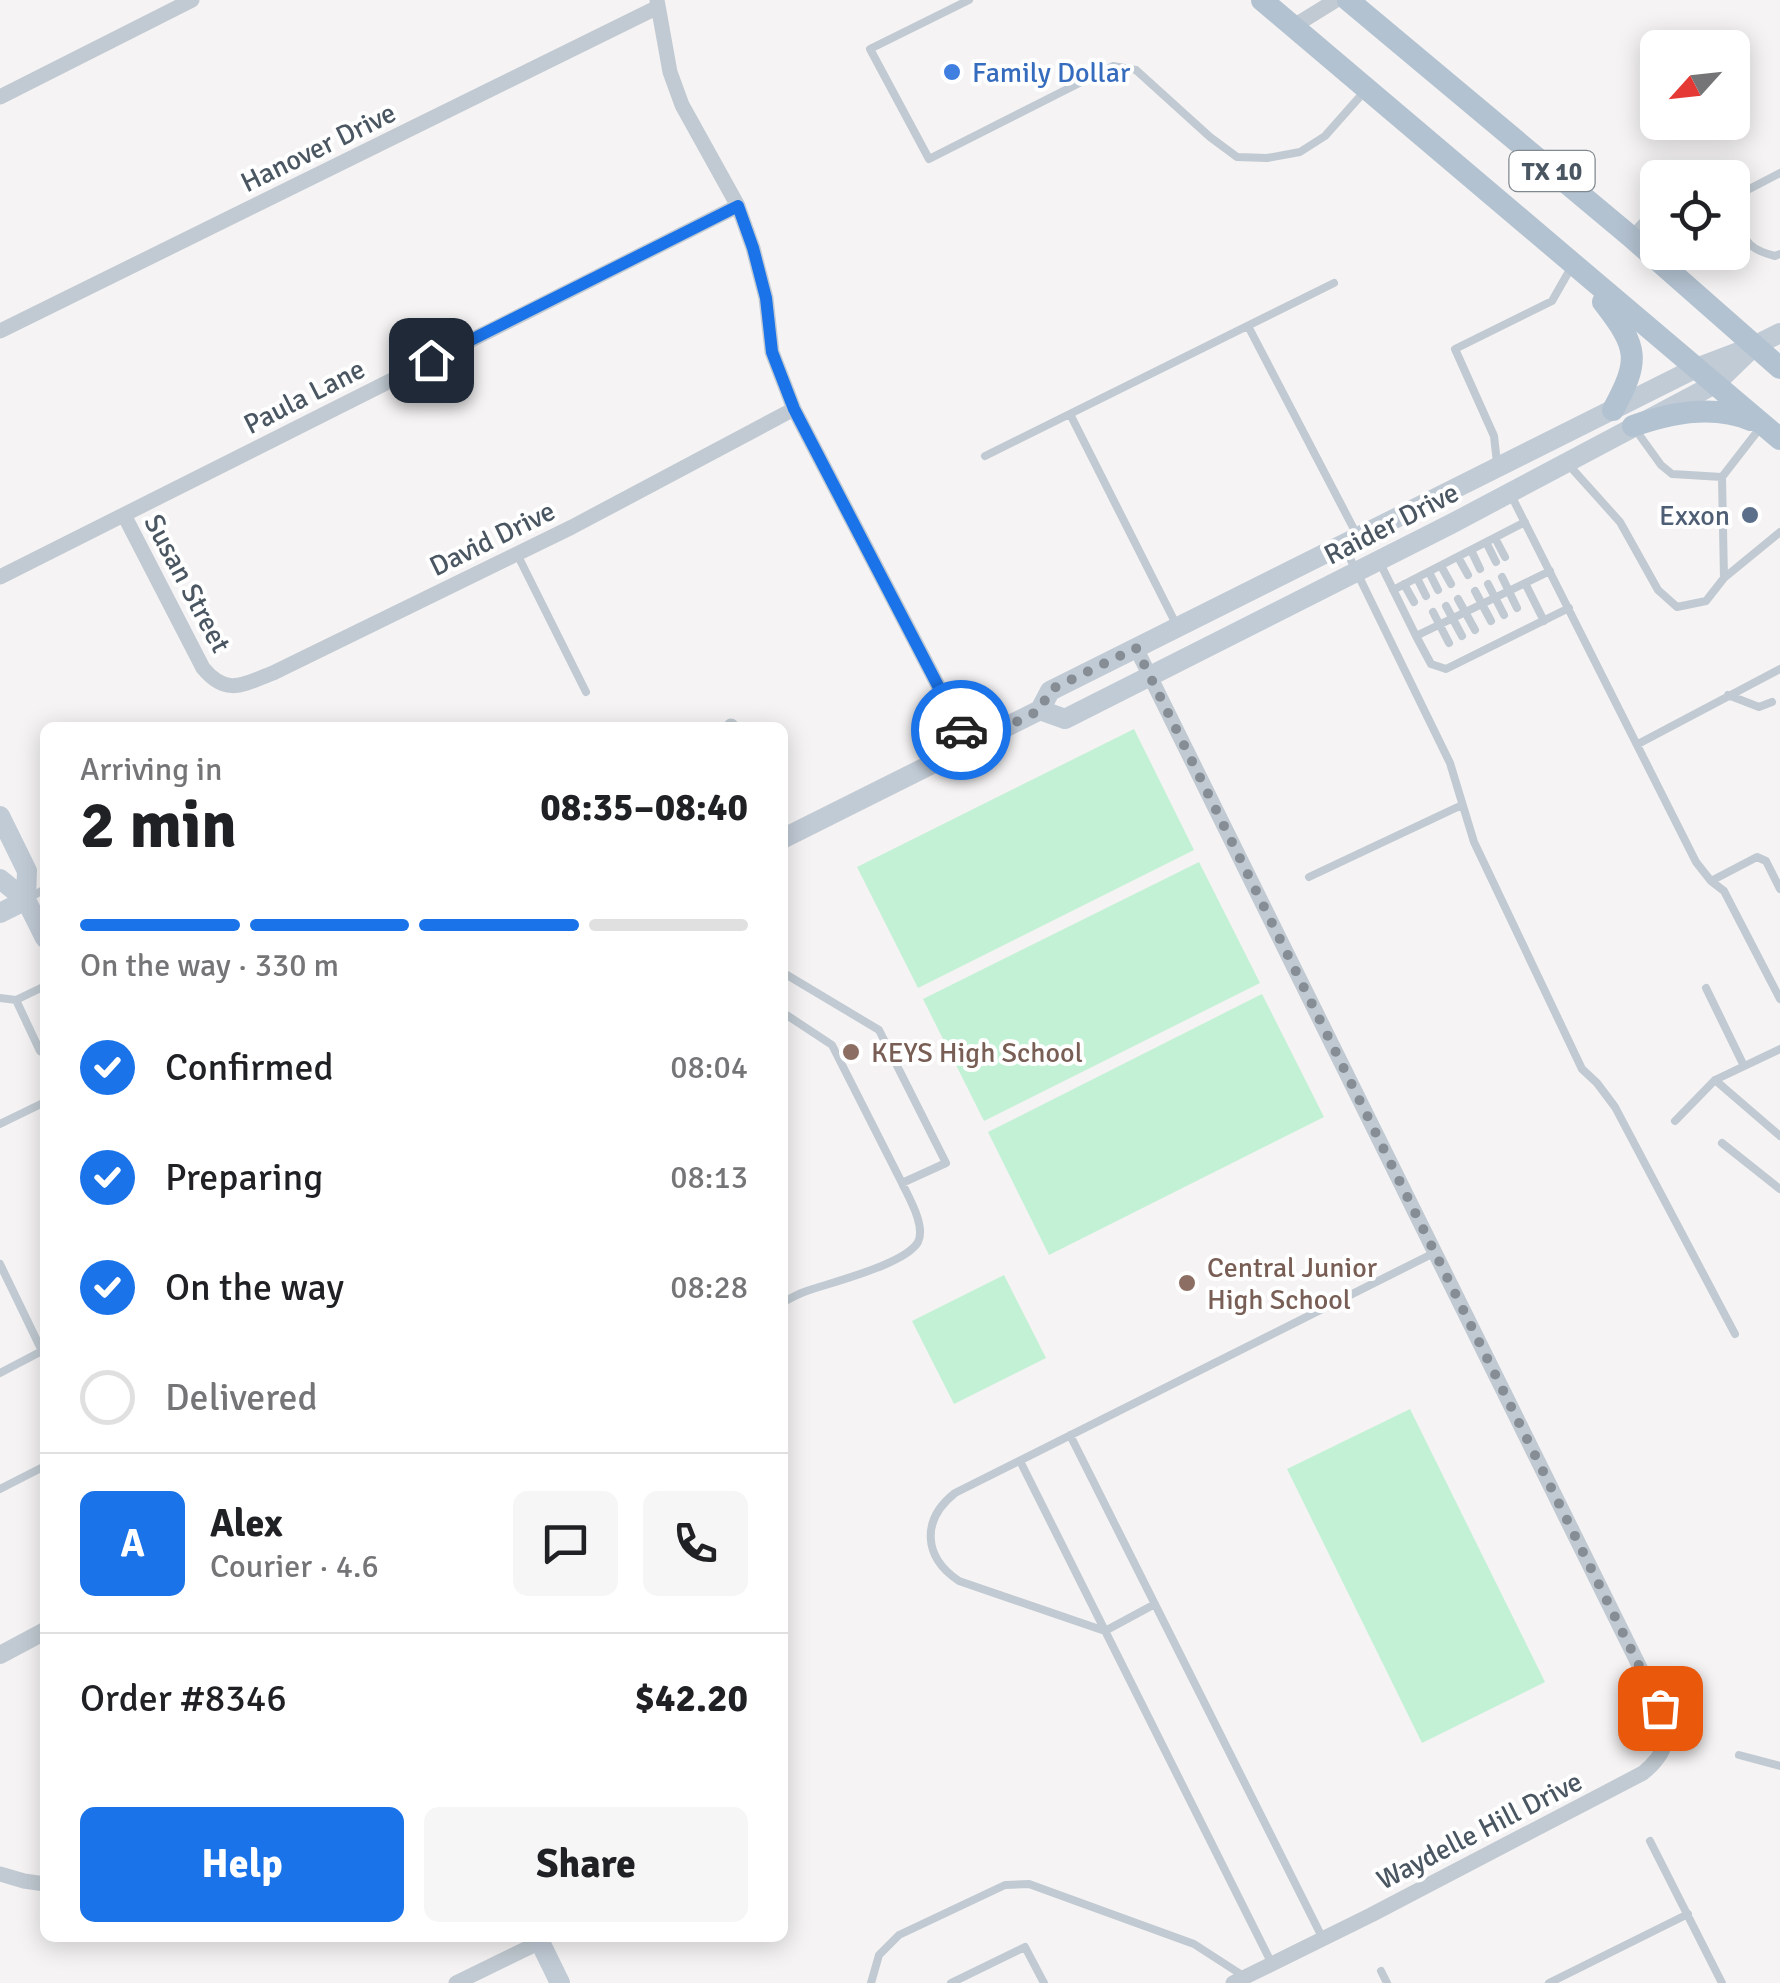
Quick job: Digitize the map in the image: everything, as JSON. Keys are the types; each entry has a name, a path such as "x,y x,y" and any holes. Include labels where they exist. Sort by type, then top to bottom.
{"main road":[{"name":"TX 10","path":"1262,0 1772,432"},
{"name":"TX 10","path":"1348,0 1630,236 1780,368"},
{"path":"1574,264 1621,324 1630,345 1633,358 1629,380 1612,410"},
{"name":"Raider Drive","path":"788,833 1040,710 1050,690 1696,368 1780,332"},
{"name":"Raider Drive","path":"1040,710 1064,719 1357,572 1715,384 1754,346"},
{"path":"1632,426 1701,411 1736,413 1772,432"},
{"path":"1497,468 1510,493"},
{"path":"0,816 36,895"},
{"path":"0,879 36,895"},
{"path":"0,913 36,895"},
{"path":"540,1942 560,1983"}],"street":[{"path":"0,97 192,0"},
{"path":"1294,26 1336,0"},
{"path":"658,4 670,72 682,104 738,206 753,248 766,298 772,352 794,409 969,746"},
{"name":"Hanover Drive","path":"0,332 658,4"},
{"name":"Paula Lane","path":"0,578 738,206"},
{"name":"David Drive","path":"208,674 221,685 236,687 273,673 517,554 794,409"},
{"name":"Susan Street","path":"124,515 208,674"},
{"name":"Waydelle Hill Drive","path":"1136,648 1667,1728 1666,1742 1656,1762 1644,1773 1239,1980"},
{"path":"0,1655 40,1634"},
{"path":"0,1874 40,1883"},
{"path":"456,1983 535,1942"}],"lane":[{"path":"969,0 870,49 929,159 1114,66 1136,70 1237,157 1266,158 1300,152 1325,136 1367,89"},
{"path":"1750,189 1780,173"},
{"path":"1630,236 1640,225"},
{"path":"1750,245 1756,251 1780,254"},
{"path":"1497,468 1494,436 1455,349 1552,301 1574,264"},
{"path":"985,456 1334,283"},
{"path":"1248,326 1351,540 1357,572 1450,763 1474,842 1582,1068 1615,1107 1735,1334"},
{"path":"1070,414 1178,627"},
{"path":"1632,426 1672,474 1722,477 1772,432"},
{"path":"1567,463 1620,522 1658,590 1677,607 1706,601 1724,578 1780,532"},
{"path":"1722,477 1724,578"},
{"path":"1510,493 1696,862 1724,891 1780,999"},
{"path":"1393,590 1524,522"},
{"path":"1486,542 1500,560 1495,538"},
{"path":"1471,550 1480,569"},
{"path":"517,554 586,692"},
{"path":"1458,556 1468,576"},
{"path":"1379,560 1431,664 1446,669 1513,632 1569,608"},
{"path":"1441,566 1450,584"},
{"path":"1416,636 1550,571"},
{"path":"1429,572 1438,590"},
{"path":"1512,573 1544,621"},
{"path":"1417,578 1426,596"},
{"path":"1502,578 1517,608"},
{"path":"1404,584 1414,602"},
{"path":"1488,584 1504,615"},
{"path":"1475,591 1492,621"},
{"path":"1458,599 1474,630"},
{"path":"1446,606 1462,636"},
{"path":"1433,612 1449,643"},
{"path":"1421,618 1428,630"},
{"path":"1638,744 1780,669"},
{"path":"1728,695 1758,708 1772,702"},
{"path":"1310,876 1462,805"},
{"path":"1711,881 1756,858 1766,861 1780,889"},
{"path":"788,976 879,1030 946,1163 902,1183"},
{"path":"0,998 16,1000 40,988"},
{"path":"1706,988 1744,1066"},
{"path":"16,1000 40,1051"},
{"path":"788,1016 832,1045 902,1183 920,1230 919,1241 890,1262 788,1300"},
{"path":"1675,1121 1714,1080 1780,1049"},
{"path":"1714,1080 1780,1136"},
{"path":"0,1124 40,1104"},
{"path":"1722,1144 1780,1189"},
{"path":"1155,1604 1106,1631 959,1581 936,1560 930,1530 934,1515 956,1493 1435,1253"},
{"path":"0,1264 40,1346"},
{"path":"0,1372 40,1356"},
{"path":"1070,1435 1322,1938"},
{"path":"1020,1460 1272,1964"},
{"path":"0,1488 40,1468"},
{"path":"1739,1755 1780,1766"},
{"path":"1650,1841 1722,1983"},
{"path":"871,1983 879,1955 898,1935 1006,1885 1028,1884 1194,1944 1239,1980"},
{"path":"1548,1983 1688,1914"},
{"path":"951,1983 1025,1947 1044,1983"},
{"path":"1381,1971 1387,1983"}],"green space":[{"path":"1134,729 1194,850 918,988 857,867"},
{"path":"1199,862 1260,983 984,1121 923,999"},
{"path":"1262,994 1324,1117 1049,1255 988,1132"},
{"path":"1004,1275 1046,1358 954,1404 912,1321"},
{"path":"1410,1409 1545,1682 1422,1743 1287,1469"}],"way so far":[{"path":"961,730 969,746 1040,710 1050,690 1136,648 1660,1708"}],"place":[{"name":"Family Dollar","path":"952,72"},
{"name":"Exxon","path":"1750,515"},
{"name":"KEYS High School","path":"851,1052"},
{"name":"Central Junior High School","path":"1187,1283"}],"route":[{"path":"431,360 738,206 766,298 772,352 794,409 961,730"}]}
